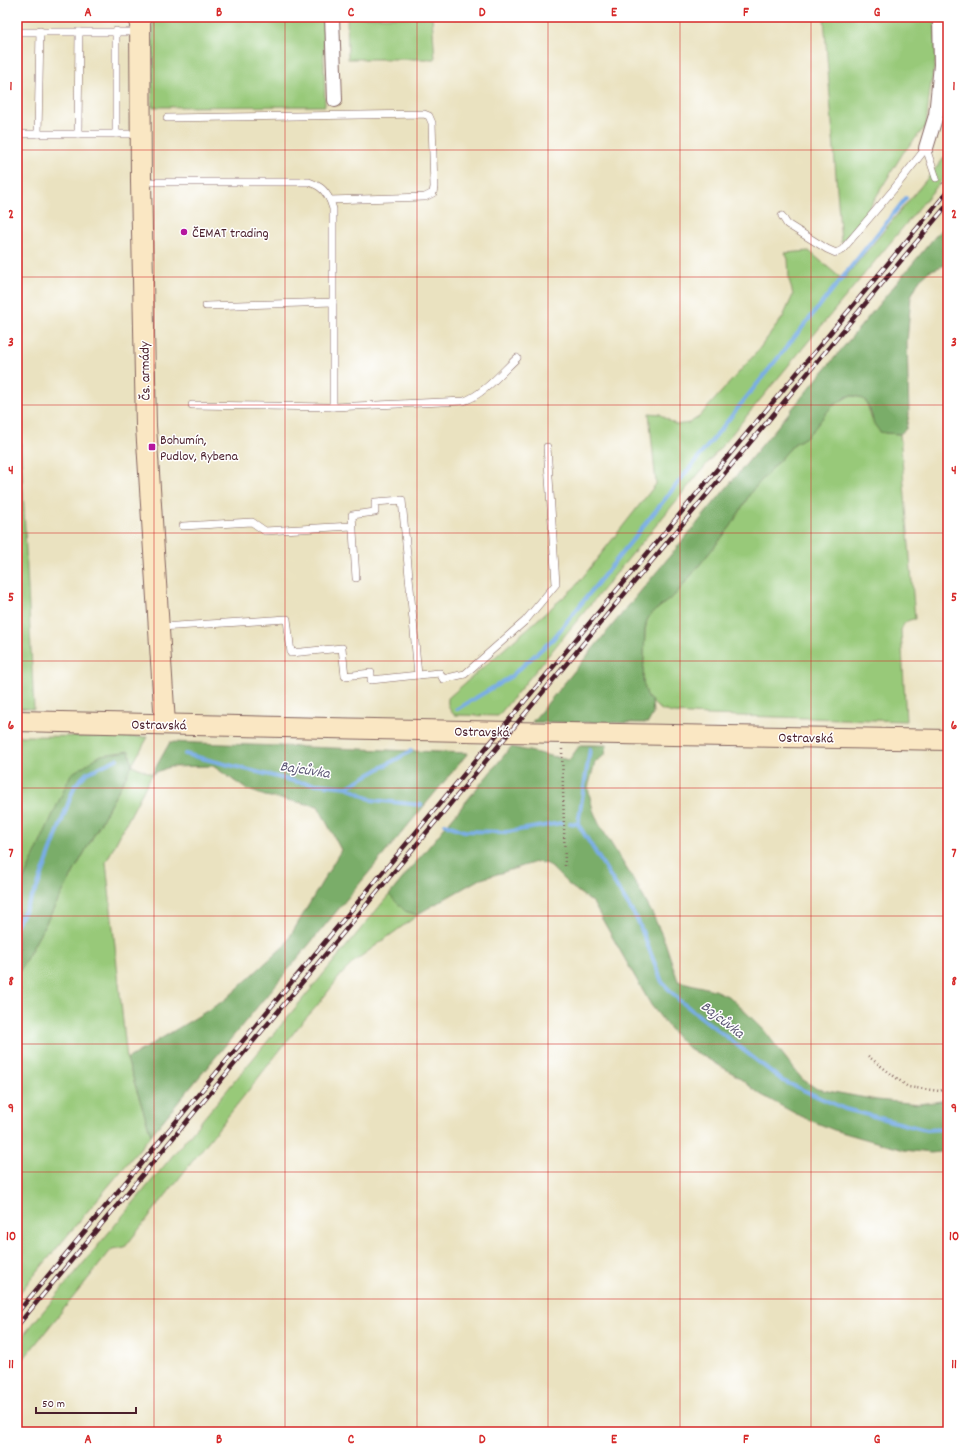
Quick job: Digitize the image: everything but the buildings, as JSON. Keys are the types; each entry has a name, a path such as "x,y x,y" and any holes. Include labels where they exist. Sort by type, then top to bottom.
{"main road":[{"name":"Čs. armády","path":"140,24 141,182 146,426 165,724"},
{"name":"Ostravská","path":"17,721 948,740"}],"street":[{"path":"332,17 335,100"},
{"path":"926,148 936,115 945,66 940,17"}],"lane":[{"path":"17,32 116,32 140,24"},
{"path":"38,134 40,32"},
{"path":"78,134 79,32"},
{"path":"116,32 116,134"},
{"path":"167,118 424,114 429,116 432,122 433,193 425,197 330,200"},
{"path":"17,134 141,134"},
{"path":"926,148 936,178"},
{"path":"782,216 787,224 836,253 842,250 893,190 926,148"},
{"path":"141,182 309,182 318,185 324,190 333,209 333,407"},
{"path":"206,306 333,302"},
{"path":"192,405 333,407 464,401 470,400 478,394 517,358"},
{"path":"159,627 287,619 291,653 342,648 345,676 371,674 371,680 440,673 443,678 465,674 525,622 556,584 547,447"},
{"path":"356,578 352,515 375,512 375,502 402,500 418,675"},
{"path":"182,526 252,522 265,531 352,526"}],"path":[{"path":"562,732 565,867"},
{"path":"868,1056 908,1087 940,1091 948,1088"}],"green space":[{"path":"153,17 323,17 325,106 152,107"},
{"path":"347,17 432,17 435,59 348,59"},
{"path":"824,17 935,17 936,58 930,90 926,126 903,153 863,218 841,243"},
{"path":"945,157 948,160 948,173 498,716 454,715 449,707 448,698 575,587 656,484 649,413 660,414 676,425 689,423 699,417 756,353 783,317 793,295 789,279 788,259 785,253 809,251 843,280"},
{"path":"948,221 948,264 929,271 920,279 911,296 907,342 909,415 906,429 900,434 880,432 874,424 865,400 856,396 848,396 831,407 814,429 806,437 794,444 751,492 731,526 676,594 651,614 647,620 645,630 643,682 648,698 652,701 653,714 648,723 532,722"},
{"path":"17,370 34,709 17,708"},
{"path":"849,396 857,397 866,402 872,419 885,433 900,434 915,619 906,622 901,630 906,721 709,715 673,713 662,710 648,698 643,682 645,630 647,620 651,614 676,594 731,526 751,492 794,444 806,437 831,407"},
{"path":"17,736 148,737 132,765 129,752 17,890"},
{"path":"170,742 468,753 151,1135 127,1059 225,1000 285,945 341,850 318,806 265,796 246,789 213,766 169,767 152,774"},
{"path":"580,745 607,745 605,755 595,762 588,788 593,810 599,824 638,887 653,915 665,942 678,981 714,990 730,997 763,1029 802,1079 817,1089 877,1100 920,1104 948,1100 948,1151 931,1153 904,1150 834,1130 800,1116 760,1094 734,1074 687,1047 651,1005 593,903 569,885 548,864 536,862 478,880 418,915 405,911 389,895 511,747 569,760"},
{"path":"129,751 132,765 17,976 17,890 21,885 71,774 101,755"},
{"path":"132,765 152,774 106,862 127,1059 151,1135 17,1296 17,976"},
{"path":"389,895 405,911 418,915 356,960 341,975 125,1247 112,1249 17,1367 17,1343"}],"waterway":[{"path":"457,709 509,678 553,639 906,198"},
{"path":"578,824 590,749"},
{"path":"347,787 411,751"},
{"name":"Bajcůvka","path":"185,754 297,782 347,787 372,800 421,805"},
{"name":"Bajcůvka","path":"17,924 37,888 75,785 87,773 117,759"},
{"name":"Bajcůvka","path":"445,824 464,831 507,832 561,823"},
{"name":"Bajcůvka","path":"570,823 578,824 638,921 662,982 679,1000 783,1081 845,1109 926,1130 946,1129 948,1127"}],"railway":[{"path":"17,1313 948,191"},
{"path":"17,1326 948,204"}],"place":[{"name":"ČEMAT trading","path":"184,232"},
{"name":"Bohumín, Pudlov, Rybena","path":"152,447"}]}
